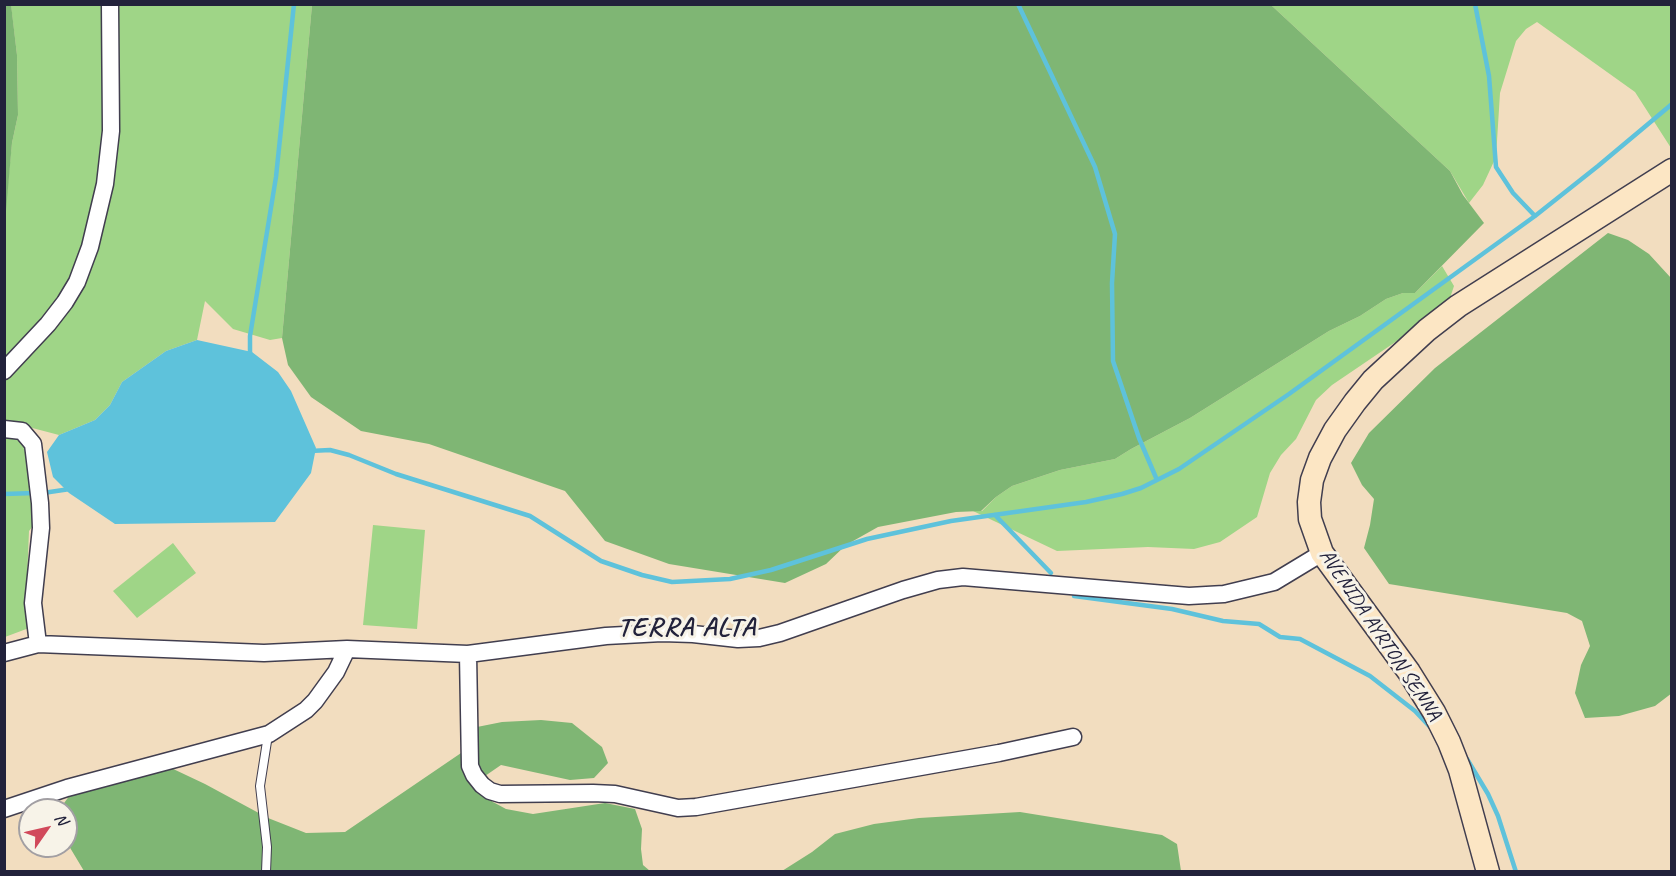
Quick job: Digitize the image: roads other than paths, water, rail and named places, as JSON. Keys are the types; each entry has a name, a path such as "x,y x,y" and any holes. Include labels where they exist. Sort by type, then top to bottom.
{"street":[{"path":"4,370 48,324 65,302 77,282 90,247 105,184 111,131 110,4"},
{"name":"AVENIDA AYRTON SENNA","path":"1488,872 1460,770 1434,712 1409,672 1323,553 1310,519 1309,502 1312,480 1320,458 1335,430 1373,380 1418,338 1458,306 1671,170"},
{"path":"4,429 22,431 30,437 33,444 41,528 33,603 38,644"},
{"path":"4,654 38,644 264,653 347,649 468,654 606,636 693,633 738,639 759,638 938,580 963,577 1189,596 1224,594 1274,582 1323,553"},
{"path":"4,809 67,788 268,734 306,710 315,701 336,672 347,649"},
{"path":"468,654 470,766 482,785 500,794 615,794 678,808 696,807 999,753 1073,737"}],"lane":[{"path":"266,872 267,847 260,786 268,734"}],"water":[{"path":"197,340 252,352 278,372 291,391 316,448 311,473 275,522 115,524 69,493 53,477 47,452 59,435 95,420 110,405 122,382 166,351"}],"waterway":[{"path":"250,355 250,336 276,177 294,4"},
{"path":"1018,4 1095,167 1115,234 1112,283 1113,361 1139,438 1157,480"},
{"path":"1475,4 1489,76 1496,167 1513,193 1535,216"},
{"path":"310,451 330,450 349,455 396,474 530,516 601,561 672,582 730,579 771,570 867,539 951,521 1086,502 1122,494 1141,488 1179,469 1289,394 1535,216 1672,104"},
{"path":"43,493 70,489"},
{"path":"4,494 35,493"},
{"path":"995,515 1051,573"},
{"path":"1074,596 1172,609 1223,621 1259,624 1280,637 1300,639 1370,676 1415,711 1431,728"},
{"path":"1467,759 1498,816 1516,872"}],"district":[{"name":"TERRA ALTA","path":"687,628"}]}
